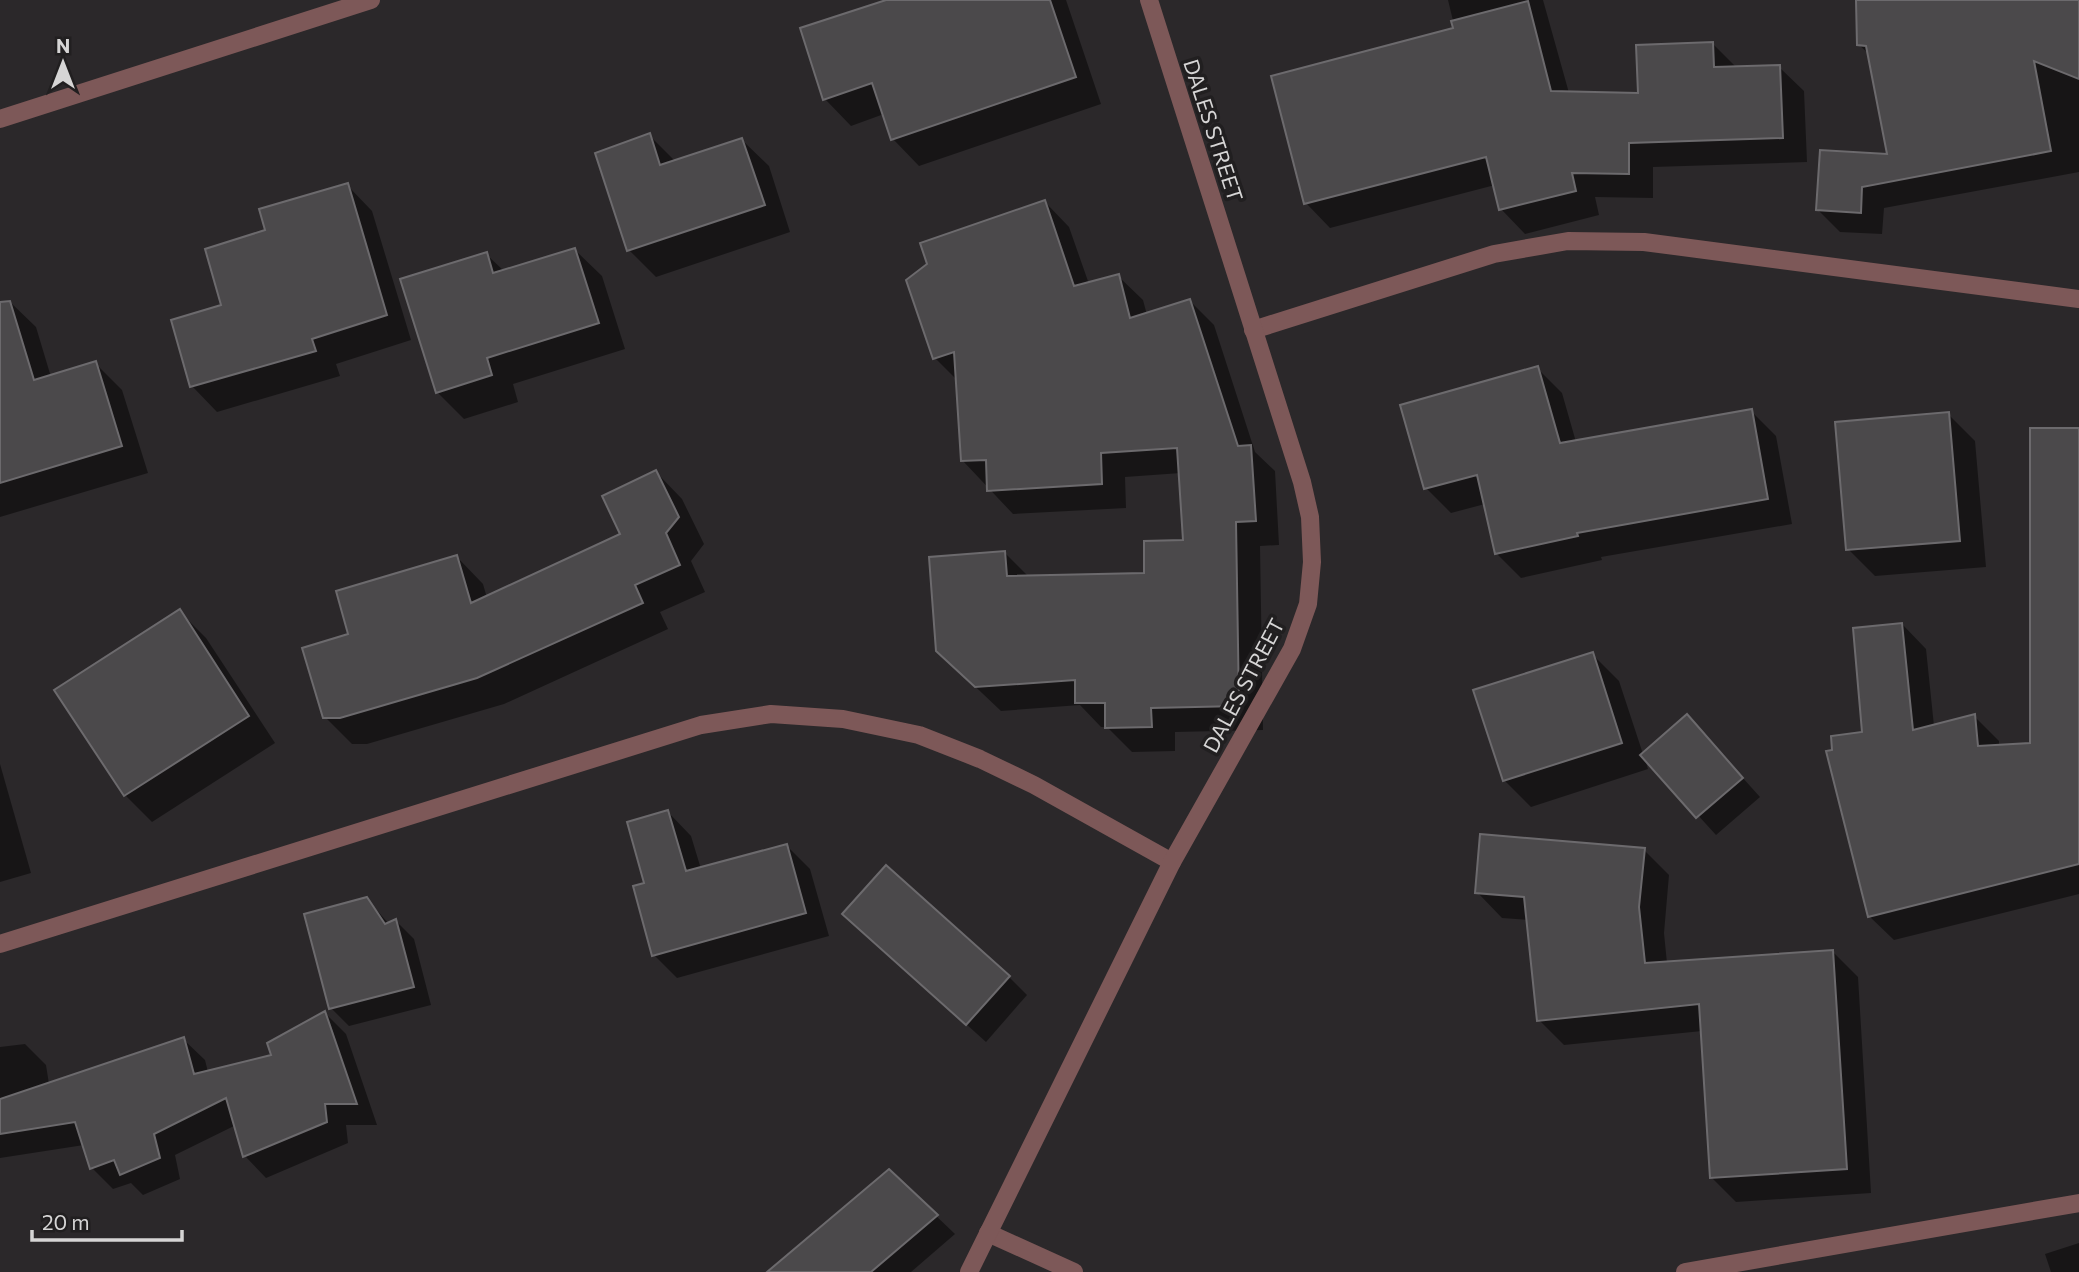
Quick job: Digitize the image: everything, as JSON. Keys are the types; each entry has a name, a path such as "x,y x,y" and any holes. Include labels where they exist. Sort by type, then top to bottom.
{"street":[{"path":"0,119 371,0"},
{"name":"DALES STREET","path":"969,1272 1172,862 1292,649 1308,604 1312,562 1310,517 1302,482 1149,0"},
{"path":"1253,330 1494,254 1568,241 1644,242 2079,299"},
{"path":"0,944 701,725 771,715 843,719 919,734 1034,785 1172,862"},
{"path":"1685,1272 2079,1203"},
{"path":"988,1233 1074,1272"}],"building":[{"path":"886,0 1050,0 1076,77 891,140 872,83 823,100 800,28"},
{"path":"1856,0 2079,0 2079,79 2034,61 2051,151 1862,187 1861,213 1816,210 1820,150 1887,154 1866,46 1857,45"},
{"path":"1528,1 1551,91 1638,93 1636,45 1713,42 1714,67 1780,65 1783,138 1629,143 1629,174 1572,173 1576,191 1499,210 1486,157 1304,204 1271,76 1453,28 1451,21"},
{"path":"650,133 660,165 742,138 765,205 627,251 595,153"},
{"path":"348,183 387,315 312,339 316,351 190,387 171,320 221,305 205,249 265,230 259,209"},
{"path":"1045,200 1074,286 1119,274 1130,318 1190,299 1238,446 1251,445 1256,521 1236,522 1239,706 1151,708 1152,727 1105,728 1105,703 1075,703 1075,680 975,687 936,651 929,557 1005,551 1007,576 1144,573 1144,541 1183,540 1177,448 1101,453 1102,484 987,491 986,460 961,461 954,352 933,359 906,280 927,264 920,243"},
{"path":"575,248 599,323 487,358 492,375 436,393 400,279 487,252 493,273"},
{"path":"10,301 34,380 96,361 122,446 0,483 0,302"},
{"path":"1538,366 1560,443 1752,409 1768,499 1577,533 1578,536 1495,554 1477,475 1424,489 1400,405"},
{"path":"1949,412 1960,541 1846,550 1835,422"},
{"path":"2030,428 2079,428 2079,864 1868,917 1826,751 1832,750 1831,736 1862,732 1853,628 1902,623 1913,730 1975,714 1978,746 2030,743"},
{"path":"656,470 679,517 666,533 680,565 635,585 643,603 477,678 340,718 323,718 302,648 348,634 336,591 457,555 471,603 620,534 602,496"},
{"path":"180,609 249,716 124,796 54,690"},
{"path":"1593,652 1622,743 1503,781 1473,690"},
{"path":"1687,714 1743,778 1696,818 1640,755"},
{"path":"668,810 686,871 787,844 806,913 652,956 633,886 644,883 627,822"},
{"path":"1480,834 1645,848 1639,907 1645,963 1833,950 1847,1169 1710,1178 1699,1004 1537,1021 1524,897 1475,893"},
{"path":"886,865 1010,976 966,1025 842,914"},
{"path":"367,897 385,924 396,919 414,987 329,1009 304,914"},
{"path":"325,1011 357,1104 325,1104 327,1122 243,1157 226,1098 154,1134 160,1158 120,1175 114,1160 90,1169 75,1122 0,1134 0,1099 184,1037 194,1074 271,1055 267,1043"},
{"path":"889,1169 938,1215 871,1272 767,1272"}]}
